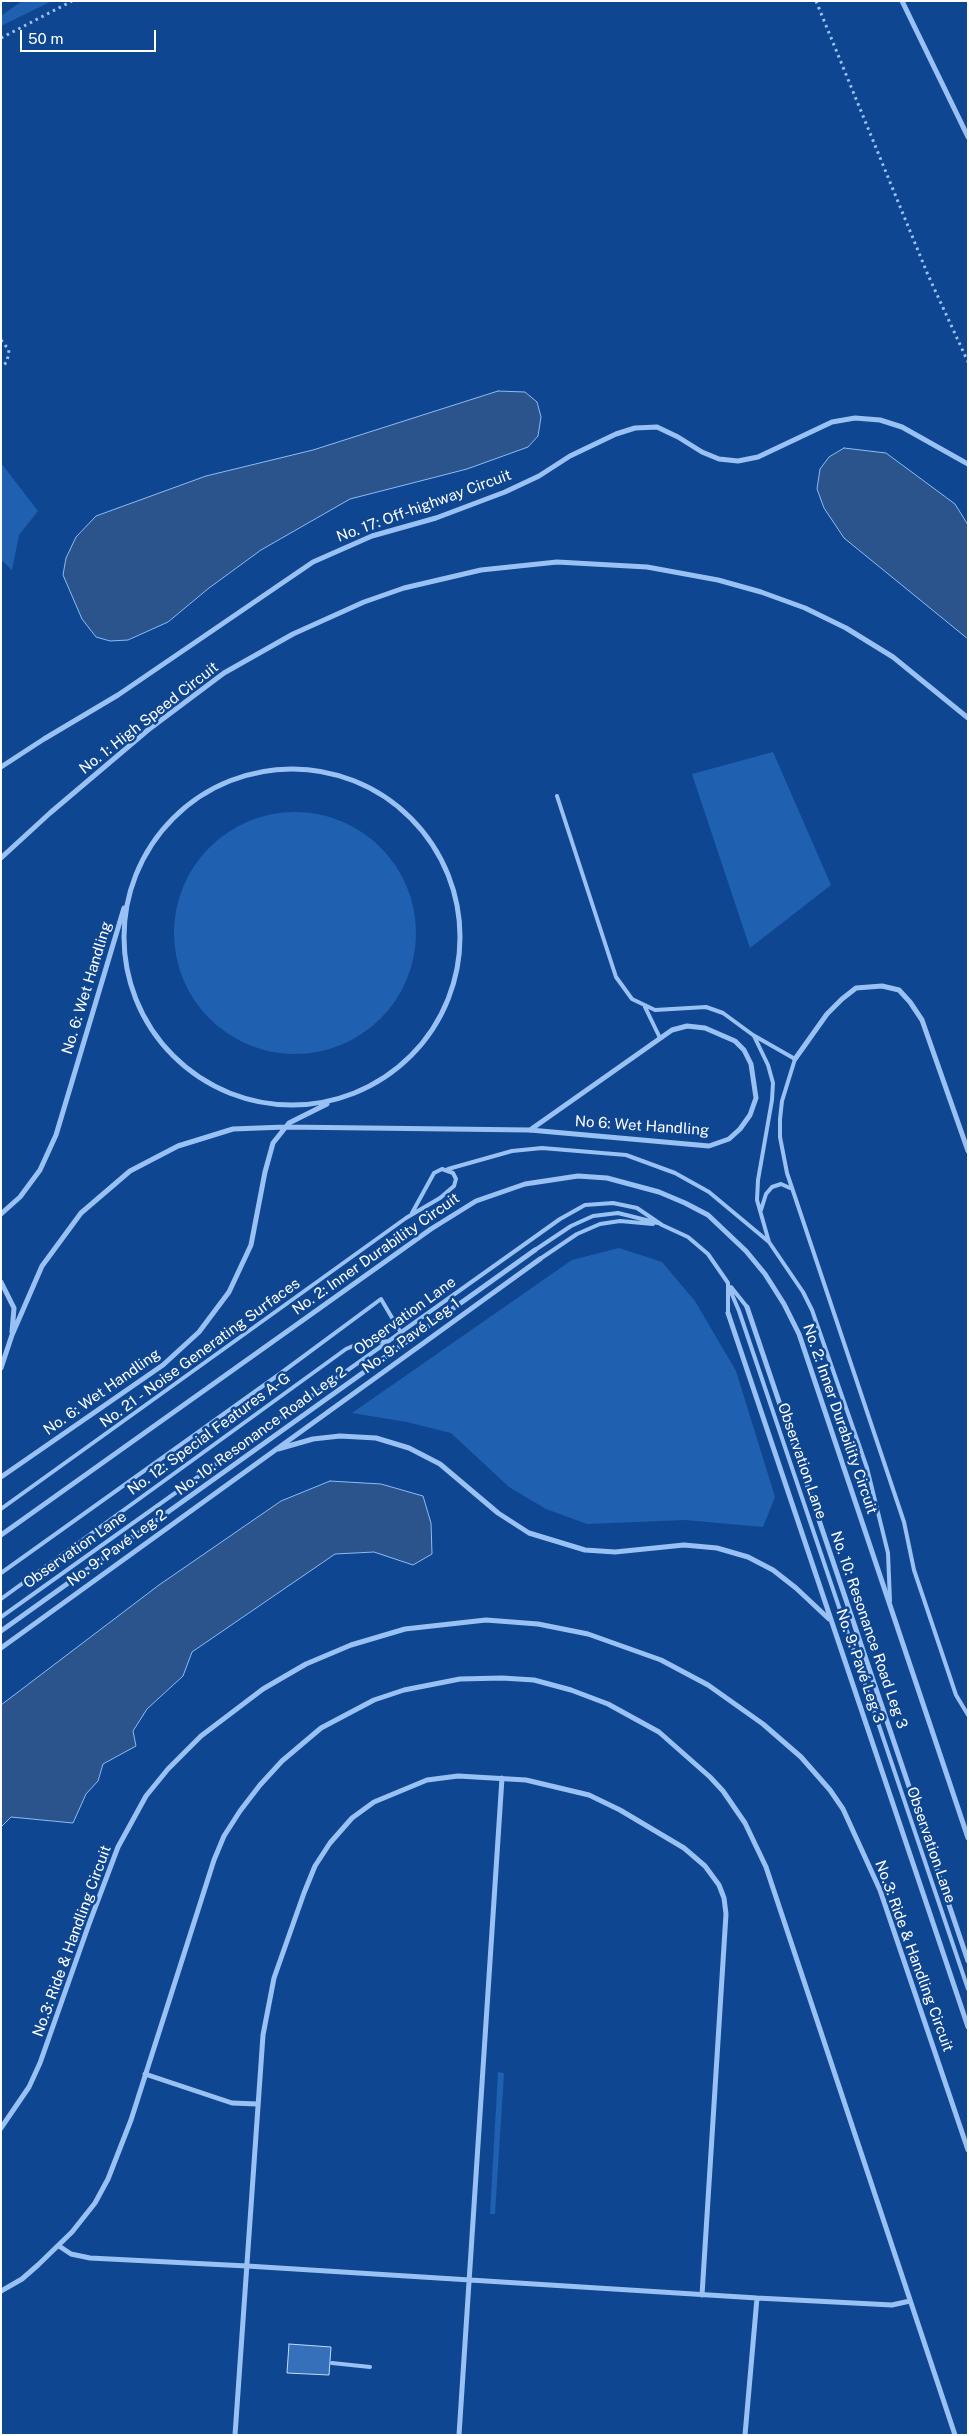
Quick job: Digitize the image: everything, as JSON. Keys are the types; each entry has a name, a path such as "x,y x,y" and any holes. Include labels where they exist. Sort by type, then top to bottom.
{"street":[{"path":"902,1 968,137"},
{"name":"No. 17: Off-highway Circuit","path":"1,766 44,738 118,695 313,562 372,536 436,518 505,492 540,476 570,456 616,434 636,428 658,427 702,452 719,459 738,461 758,457 832,422 855,418 872,419 902,427 968,464"},
{"name":"No. 1: High Speed Circuit","path":"1,858 148,730 232,668 330,615 404,588 481,570 557,562 638,566 686,573 761,592 805,608 854,633 893,657 968,718"},
{"path":"301,767 359,780 408,812 440,854 459,903 461,956 447,1007 418,1051 378,1084 329,1103 276,1106 225,1094 176,1061 140,1014 124,958 127,899 150,844 190,801 243,774 301,767"},
{"name":"No. 6: Wet Handling","path":"1,1214 20,1197 40,1170 56,1135 127,899"},
{"path":"795,1060 827,1014 842,998 856,988 882,986 899,990 922,1020 968,1151"},
{"name":"No 6: Wet Handling","path":"285,1127 530,1130 709,1146 729,1139 740,1129 750,1114 756,1098 751,1064 744,1050 735,1041 705,1028 687,1026 672,1030 530,1130"},
{"name":"No. 6: Wet Handling","path":"1,1477 163,1366 199,1332 229,1292 250,1245 273,1143 285,1127 329,1103"},
{"name":"No. 6: Wet Handling","path":"1,1368 12,1335 42,1266 81,1213 130,1171 178,1146 233,1129 285,1127"},
{"name":"No. 2: Inner Durability Circuit","path":"1,1535 455,1213 497,1192 525,1184 578,1176 607,1178 659,1192 708,1215 746,1251 765,1274 784,1304 799,1334 968,1838"},
{"name":"No. 10: Resonance Road Leg 2","path":"1,1631 534,1250"},
{"name":"No. 9: Pavé Leg 1","path":"272,1451 540,1260"},
{"path":"1,1282 14,1308 12,1335"},
{"name":"No. 10: Resonance Road Leg 3","path":"748,1307 968,1961"},
{"name":"No. 9: Pavé Leg 3","path":"728,1313 968,2027"},
{"path":"272,1451 313,1439 340,1436 376,1438 409,1448 440,1464 498,1513 528,1533 585,1550 615,1552 684,1545 716,1548 748,1557 773,1570 796,1588 831,1621"},
{"name":"No. 9: Pavé Leg 2","path":"1,1648 272,1451"},
{"name":"No.3: Ride & Handling Circuit","path":"1,2128 29,2087 40,2063 118,1847 146,1796 168,1769 201,1736 263,1689 306,1664 351,1645 405,1628 486,1620 538,1624 588,1634 661,1660 708,1685 763,1724 801,1757 830,1790 843,1809 880,1890 968,2150"},
{"path":"1,2291 22,2279 59,2246 83,2219 108,2179 119,2153 214,1860 224,1836 240,1811 282,1761 320,1728 374,1700 404,1690 460,1679 534,1680 562,1687 608,1704 659,1732 724,1791 756,1842 769,1876 954,2435"},
{"path":"236,2435 257,2104 265,2020 274,1978 315,1866 330,1843 352,1818 374,1802 398,1790 427,1780 458,1776 502,1778 557,1786 589,1795 620,1810 684,1848 705,1866 718,1885 724,1898 726,1914 702,2295"},
{"path":"459,2435 502,1778"},
{"path":"145,2074 232,2103 257,2104"},
{"path":"59,2246 71,2254 90,2258 757,2298 892,2305 910,2302"},
{"path":"745,2435 757,2298"}],"lane":[{"path":"557,796 616,976 632,999 655,1010 706,1007 722,1014 795,1060 782,1101 780,1119 783,1158 904,1522 914,1570 956,1695 968,1715"},
{"path":"645,1006 660,1038"},
{"path":"753,1035 768,1065 772,1083 772,1100 758,1180 757,1200 769,1242"},
{"path":"412,1213 430,1178 442,1169 512,1151 542,1148 626,1155 675,1173 709,1192 769,1242 803,1292 812,1310 866,1468 888,1553 890,1603"},
{"name":"No. 21 - Noise Generating Surfaces","path":"1,1509 412,1213 440,1198 454,1186 456,1179 448,1169"},
{"path":"760,1212 766,1194 772,1187 781,1184 792,1189"},
{"name":"Observation Lane","path":"1,1616 560,1219 585,1205 613,1203 637,1208 662,1225 688,1237 708,1254 728,1283 968,1989"},
{"path":"534,1250 571,1226 593,1216 618,1213 662,1225"},
{"path":"540,1260 577,1234 600,1224 620,1221 662,1225"},
{"path":"728,1283 748,1307"},
{"path":"728,1283 728,1313"},
{"path":"1,1573 281,1374 381,1299 402,1333"},
{"name":"No. 12: Special Features A-G","path":"1,1599 346,1349 362,1342 390,1341"},
{"path":"332,2363 370,2367"}],"path":[{"path":"1,38 72,1"},
{"path":"816,1 928,275 968,362"},
{"path":"1,340 9,350 7,362 1,367"}],"shaded area":[{"path":"22,1 52,1 1,26 1,16"},
{"path":"498,391 525,392 537,402 541,417 538,436 528,447 467,469 350,499 261,550 209,588 168,622 128,640 110,641 96,637 82,619 63,575 66,558 76,537 96,516 206,476 313,450"},
{"path":"844,448 886,453 955,504 968,525 968,639 844,538 824,508 817,489 820,469 829,457"},
{"path":"1,463 38,511 19,535 12,570 1,560"},
{"path":"773,752 831,885 750,948 692,774"},
{"path":"283,812 307,812 330,817 352,826 381,847 396,866 407,887 414,909 416,933 414,957 407,979 396,1000 381,1019 352,1040 330,1049 307,1054 283,1054 260,1049 238,1040 218,1027 201,1010 188,990 179,968 174,945 174,921 179,898 188,876 201,856 218,839 238,826 260,817"},
{"path":"619,1248 662,1262 695,1301 736,1371 775,1497 763,1527 685,1520 587,1524 546,1509 509,1487 451,1433 407,1422 352,1413 572,1260"},
{"path":"330,1481 381,1484 423,1496 431,1523 432,1554 413,1565 374,1552 335,1554 192,1652 183,1676 147,1709 133,1731 136,1746 103,1764 98,1781 86,1794 73,1823 11,1817 1,1827 1,1705 159,1585 281,1501"},
{"path":"498,2072 504,2073 495,2214 490,2214"}],"building":[{"path":"289,2344 331,2347 329,2375 287,2373"}]}
